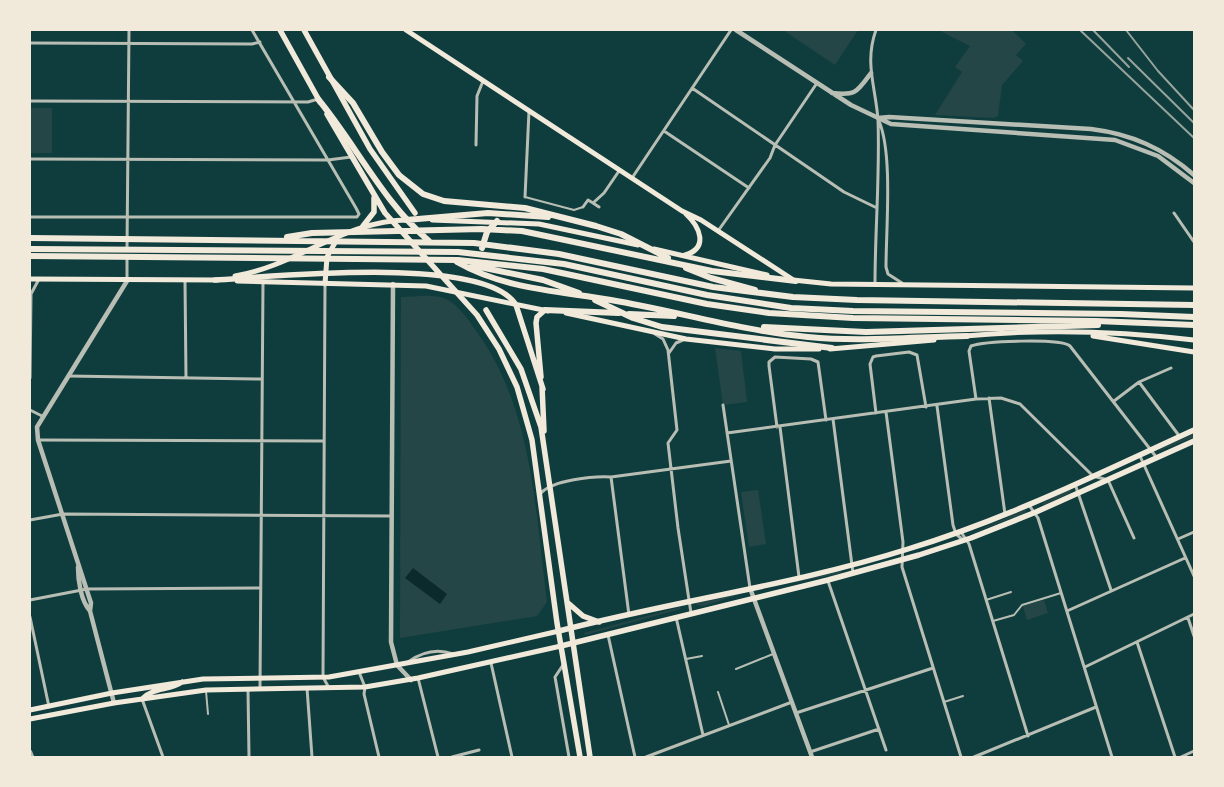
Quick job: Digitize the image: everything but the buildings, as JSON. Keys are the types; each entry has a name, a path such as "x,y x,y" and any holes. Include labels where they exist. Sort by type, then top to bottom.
{"highway":[{"path":"329,77 353,103 393,168 416,190 444,201 519,207 621,234 692,271 733,287"},
{"path":"318,99 341,127 384,192 406,220 448,256 490,277 531,288 738,325 823,338 967,336"},
{"path":"406,220 498,213 543,216 581,222"},
{"path":"490,277 484,269 482,250 487,232 496,221"},
{"path":"268,240 312,234 497,229 544,235 712,271 796,281"},
{"path":"30,238 432,241 495,245 580,258 773,295 857,300 1194,305"},
{"path":"30,249 480,253 564,264 731,300 832,311 1121,314 1194,317"},
{"path":"30,256 437,259 543,269 730,308 832,318 1158,323 1194,326"},
{"path":"437,259 543,280 572,290 643,322 683,330 832,348"},
{"path":"545,310 698,317"},
{"path":"738,325 866,332 1158,323"}],"main road":[{"path":"280,30 374,196 390,220 457,292 494,340 517,387 531,434 561,646 580,757"},
{"path":"406,30 682,211 718,231 796,281"},
{"path":"306,32 375,158 415,213"},
{"path":"363,226 374,212 374,196"},
{"path":"682,211 696,224 701,234 696,249 684,256"},
{"path":"214,280 261,270 363,226 390,220 406,220 496,221 556,227 796,281 905,285 1194,288"},
{"path":"325,284 329,252 342,235"},
{"path":"30,279 185,281 396,271 442,276 501,291 510,297 516,305 543,389"},
{"path":"214,280 325,284 393,284 435,287 501,303 585,316 686,339 775,349 832,348 967,336 1078,334 1157,336 1194,340"},
{"path":"486,310 521,368 537,413 544,443 590,757"},
{"path":"544,443 543,389 536,323 539,315 545,310"},
{"path":"1078,334 1194,352"},
{"path":"30,710 112,692 183,682 323,677 359,672 454,654 800,577 903,551 958,533 1029,504 1194,430"},
{"path":"30,719 114,703 206,690 365,687 411,680 491,663 903,560 965,540 1036,512 1194,441"},
{"path":"568,602 583,616 600,622"},
{"path":"286,677 286,688"},
{"path":"142,699 149,693 171,688 183,682"}],"street":[{"path":"114,703 90,611 86,606 78,566 63,514 38,440 37,427 42,416 127,281 129,30"},
{"path":"30,217 353,218 359,216 252,30"},
{"path":"632,178 731,30"},
{"path":"736,30 830,92 891,124 1106,138 1125,142 1158,156 1194,183"},
{"path":"875,284 878,118 871,73 872,46 876,30"},
{"path":"30,43 252,44 260,42"},
{"path":"830,92 848,95 857,92 871,73"},
{"path":"476,145 477,96 483,81"},
{"path":"718,231 770,158 775,145 817,83"},
{"path":"692,88 844,192 877,208"},
{"path":"30,101 308,102 318,99"},
{"path":"525,197 529,111"},
{"path":"878,118 889,117 1091,129 1126,135 1161,150 1194,174"},
{"path":"878,118 884,133 886,152 886,267 892,277 905,285"},
{"path":"664,131 749,188"},
{"path":"1158,156 1161,150"},
{"path":"30,159 328,160 351,157"},
{"path":"593,203 604,193 620,170"},
{"path":"583,207 588,200 599,207"},
{"path":"1174,213 1194,242"},
{"path":"30,378 31,293 39,279"},
{"path":"185,281 186,378"},
{"path":"260,689 263,282"},
{"path":"325,284 323,677 329,688"},
{"path":"393,284 391,642 397,665 411,680"},
{"path":"654,333 663,339 668,356 678,430 668,443 692,613"},
{"path":"668,356 676,343 686,339"},
{"path":"976,399 969,351 971,346 1035,341 1064,342 1158,458"},
{"path":"876,414 870,360 876,356 909,352 917,355 926,407"},
{"path":"800,577 769,362 775,357 811,358 818,362 826,420"},
{"path":"1114,402 1139,382 1171,368"},
{"path":"67,376 262,379"},
{"path":"1139,382 1180,436"},
{"path":"989,398 1005,514"},
{"path":"728,433 937,406 976,399 1011,399 1025,407 1093,476 1108,480 1134,538"},
{"path":"724,405 750,588 811,756 879,729"},
{"path":"937,406 952,522 958,533 965,540 993,621 1028,736"},
{"path":"30,410 42,416"},
{"path":"886,412 903,551 902,567 961,757"},
{"path":"833,419 853,573"},
{"path":"38,440 324,441"},
{"path":"1140,455 1194,576"},
{"path":"540,493 550,484 598,476 611,477 731,461"},
{"path":"611,477 629,615"},
{"path":"1074,484 1111,590"},
{"path":"1029,504 1036,512 1112,757"},
{"path":"30,520 63,514 392,516"},
{"path":"1178,539 1194,532"},
{"path":"1068,611 1185,558"},
{"path":"828,580 886,750"},
{"path":"30,600 84,590 261,588"},
{"path":"1085,667 1194,614"},
{"path":"676,617 703,735"},
{"path":"30,618 49,707"},
{"path":"1188,618 1194,636"},
{"path":"608,635 635,757"},
{"path":"1137,642 1175,757"},
{"path":"491,663 512,757"},
{"path":"564,664 555,678 568,757"},
{"path":"796,713 933,668"},
{"path":"359,672 365,687 364,694 380,757"},
{"path":"418,678 438,757"},
{"path":"307,688 312,757"},
{"path":"248,690 249,757"},
{"path":"142,699 163,757"},
{"path":"646,757 792,702"},
{"path":"974,757 1096,707"},
{"path":"452,757 479,750"},
{"path":"1181,757 1194,751"},
{"path":"30,752 32,757"}],"lane":[{"path":"525,197 574,210 583,207"},
{"path":"986,600 1011,592"},
{"path":"993,621 1014,615 1022,605 1062,592"},
{"path":"736,669 775,653"},
{"path":"686,659 702,656"},
{"path":"206,690 208,714"},
{"path":"718,692 729,725"},
{"path":"944,702 963,696"}],"shaded area":[{"path":"783,30 858,30 835,65"},
{"path":"944,30 1012,30 1026,44 1016,55 1023,61 1002,85 998,116 994,118 935,115 962,72 955,67 970,46 942,32"},
{"path":"30,108 52,108 52,153 30,153"},
{"path":"436,296 446,299 455,305 477,332 496,362 510,394 521,427 539,532 547,602 537,616 400,638 401,297"},
{"path":"715,348 741,351 747,402 723,405"},
{"path":"1194,434 1194,437 1159,451 1159,449"},
{"path":"758,490 766,544 749,547 741,492"},
{"path":"1068,490 1072,492 1044,505 1042,503"},
{"path":"1027,510 1025,513 970,534"},
{"path":"413,568 447,594 440,604 405,578"},
{"path":"841,570 841,573 793,583 794,582"},
{"path":"741,594 704,606 696,605 697,603"},
{"path":"1044,600 1048,613 1027,620 1023,606"},
{"path":"680,607 681,609 585,635 584,633"}],"railway":[{"path":"1080,30 1194,138"},
{"path":"1093,30 1129,67"},
{"path":"1126,30 1158,71 1194,110"},
{"path":"1128,58 1194,123"}]}
